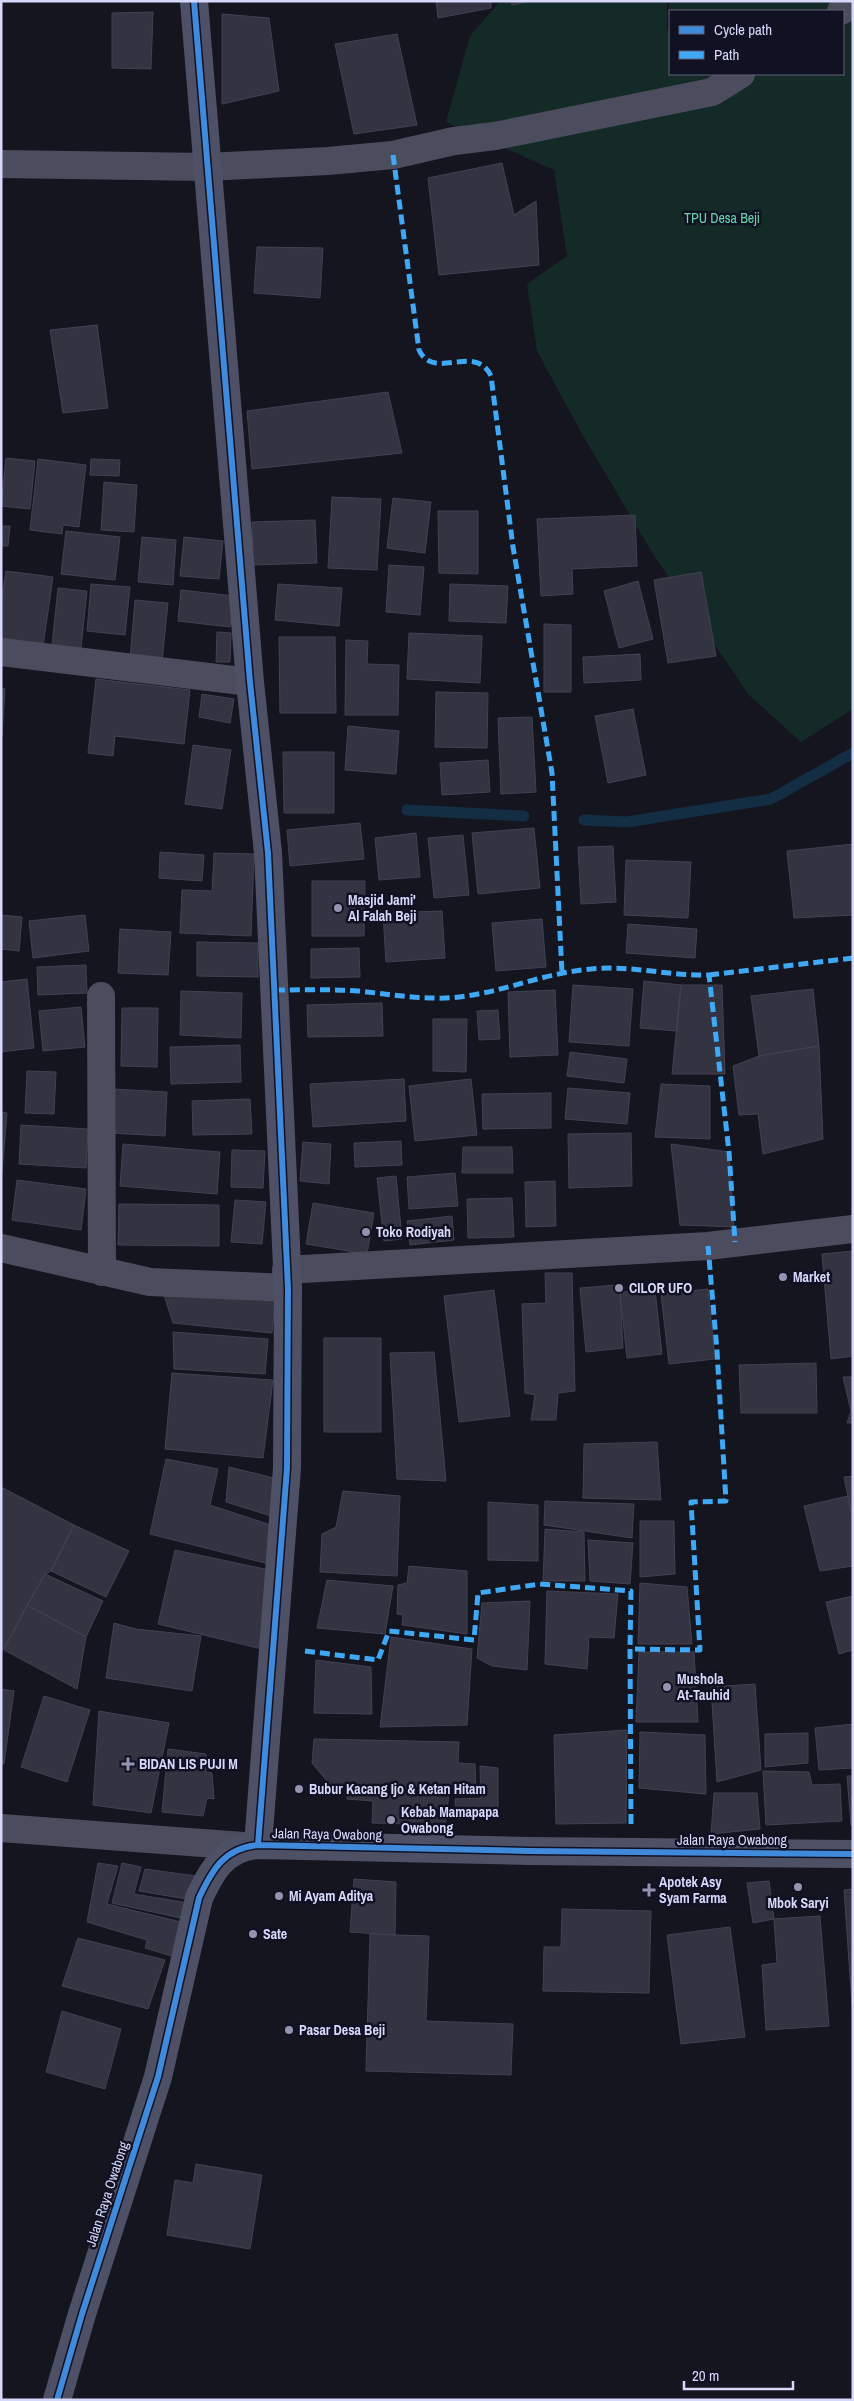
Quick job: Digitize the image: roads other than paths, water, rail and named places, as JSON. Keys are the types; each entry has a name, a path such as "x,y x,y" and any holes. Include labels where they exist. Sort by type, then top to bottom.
{"street":[{"path":"1,1828 251,1845 287,1468 287,1279 268,853 250,682 194,1"},
{"path":"1,164 207,167 328,161 393,155 454,141 495,136 712,92 739,75"},
{"path":"1,652 250,682"},
{"path":"101,996 102,1272"},
{"path":"1,1248 150,1282 287,1279 708,1246 853,1228"},
{"name":"Jalan Raya Owabong","path":"57,2400 82,2314 158,2077 199,1898 210,1875 222,1860 251,1845 519,1851 853,1854"}],"waterway":[{"path":"584,820 627,822 771,799 853,753"},
{"path":"407,810 524,816"}],"place":[{"name":"Masjid Jami' Al Falah Beji","path":"338,908"},
{"name":"Toko Rodiyah","path":"366,1232"},
{"name":"Market","path":"783,1277"},
{"name":"CILOR UFO","path":"619,1288"},
{"name":"Mushola At-Tauhid","path":"667,1687"},
{"name":"BIDAN LIS PUJI M","path":"128,1764"},
{"name":"Bubur Kacang Ijo & Ketan Hitam","path":"299,1789"},
{"name":"Kebab Mamapapa Owabong","path":"391,1820"},
{"name":"Mbok Saryi","path":"798,1887"},
{"name":"Apotek Asy Syam Farma","path":"649,1890"},
{"name":"Mi Ayam Aditya","path":"279,1896"},
{"name":"Sate","path":"253,1934"},
{"name":"Pasar Desa Beji","path":"289,2030"}],"park label":[{"name":"TPU Desa Beji","path":"722,218"}]}
